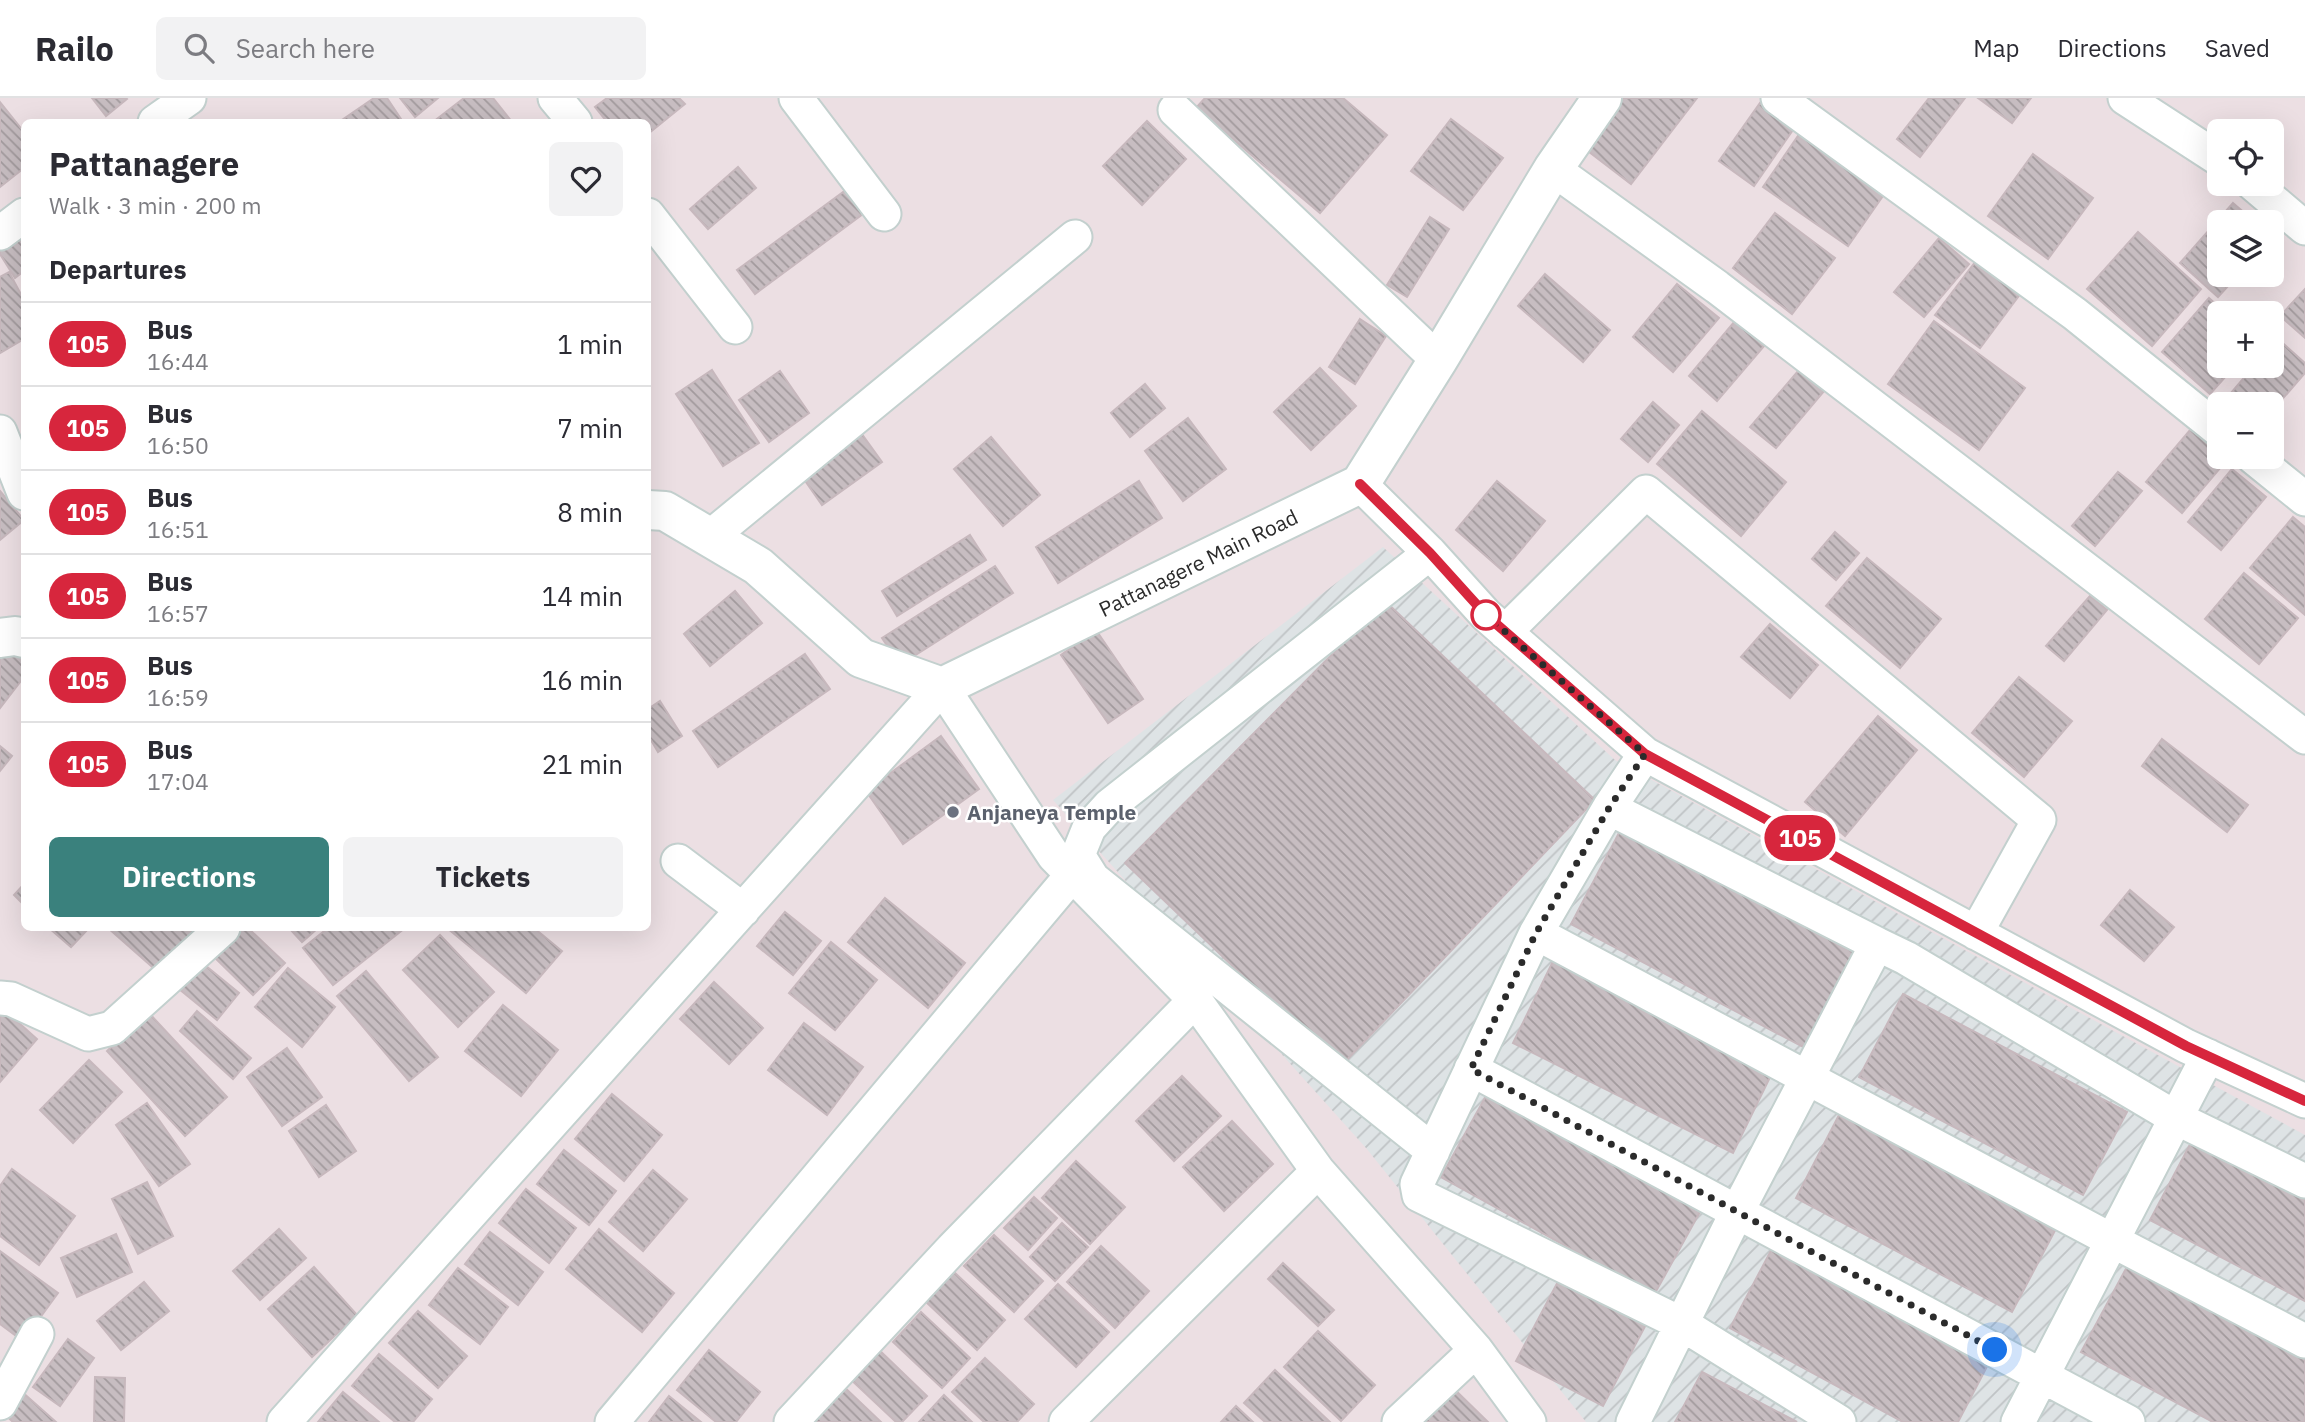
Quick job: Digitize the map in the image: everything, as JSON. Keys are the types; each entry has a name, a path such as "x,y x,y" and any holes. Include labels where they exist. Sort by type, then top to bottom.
{"street":[{"path":"159,119 189,98"},
{"path":"555,98 572,119"},
{"path":"796,98 884,214"},
{"path":"1602,98 1553,169 1360,484 1430,553 1486,615 1645,754 2208,1056 2305,1101"},
{"path":"1778,98 2075,314 2207,420"},
{"path":"2125,98 2207,151"},
{"path":"1175,110 1438,360"},
{"path":"1553,169 1717,287 2305,737"},
{"path":"2267,196 2305,228"},
{"path":"0,233 21,217"},
{"path":"651,219 735,327"},
{"path":"710,537 1075,237"},
{"path":"0,432 21,474"},
{"path":"2268,469 2305,499"},
{"name":"Pattanagere Main Road","path":"942,687 1360,484"},
{"path":"1505,632 1646,492 2039,820 1976,933"},
{"path":"651,510 665,511 758,566 861,658 942,687 1054,856 1195,1000 1318,1171 1476,1350 1530,1422"},
{"path":"1430,553 1109,806 1089,828 1078,855 1093,879 1433,1151"},
{"path":"0,638 21,637"},
{"path":"284,1422 942,687"},
{"path":"1645,754 1609,808 1536,933 1417,1184 1419,1195 1682,1324 1839,1422"},
{"path":"1609,808 1877,944 2176,1118 2305,1181"},
{"path":"678,862 743,909"},
{"path":"612,1422 1072,875"},
{"path":"0,998 10,999 88,1034 112,1028 220,931"},
{"path":"1536,933 2113,1241 2305,1340"},
{"path":"1633,1422 1737,1212 1877,944"},
{"path":"791,1422 952,1249 1195,1000"},
{"path":"2018,1422 2208,1056"},
{"path":"1471,1069 2128,1422"},
{"path":"1066,1422 1318,1171"},
{"path":"0,1403 37,1334"},
{"path":"1399,1422 1476,1350"}],"shaded area":[{"path":"1383,547 1615,760 2305,1135 2305,1422 1586,1422 1366,1148 1053,800"}],"building":[{"path":"92,98 126,98 127,99 106,116"},
{"path":"374,98 387,98 401,119 343,119"},
{"path":"400,98 438,98 415,117"},
{"path":"464,98 493,98 510,119 437,119"},
{"path":"607,98 679,98 685,104 651,132 651,119 605,119 595,107"},
{"path":"1205,98 1343,98 1387,135 1320,213 1196,108"},
{"path":"1623,98 1697,98 1631,184 1584,148"},
{"path":"1929,98 1965,98 1920,157 1897,139"},
{"path":"1978,98 2031,98 2012,123"},
{"path":"0,102 21,128 21,170 0,187"},
{"path":"1760,103 1795,127 1754,186 1719,161"},
{"path":"1451,119 1503,158 1463,210 1411,171"},
{"path":"1147,121 1186,159 1142,205 1103,166"},
{"path":"1800,133 1885,193 1848,246 1763,187"},
{"path":"2033,154 2093,198 2048,259 1988,216"},
{"path":"738,167 756,188 708,229 690,209"},
{"path":"850,187 867,211 755,294 737,270"},
{"path":"2233,203 2241,210 2227,210"},
{"path":"1775,213 1835,258 1792,314 1733,268"},
{"path":"1430,217 1449,229 1407,297 1387,285"},
{"path":"21,230 21,273 15,278 0,254 0,236"},
{"path":"2138,232 2201,289 2152,346 2087,289"},
{"path":"2207,232 2207,287 2227,287 2218,297 2180,263"},
{"path":"1939,238 1969,264 1924,317 1894,292"},
{"path":"1976,261 2021,293 1980,348 1935,315"},
{"path":"9,272 21,294 21,341 0,353 0,277"},
{"path":"1545,274 1610,330 1583,362 1518,306"},
{"path":"1677,284 1719,318 1673,372 1633,337"},
{"path":"2305,289 2305,338 2284,320 2284,312"},
{"path":"2209,298 2212,301 2207,301 2207,378 2224,378 2212,392 2208,392 2162,352"},
{"path":"1360,319 1386,336 1355,384 1329,367"},
{"path":"1735,321 1764,346 1717,401 1689,376"},
{"path":"1934,321 2025,388 1979,450 1888,384"},
{"path":"2284,344 2305,363 2305,373 2284,397 2284,392 2232,392 2244,378 2284,378"},
{"path":"1320,368 1356,406 1311,450 1274,412"},
{"path":"712,370 759,443 723,466 676,394"},
{"path":"1799,370 1824,391 1776,448 1750,427"},
{"path":"780,371 809,413 769,442 739,400"},
{"path":"1145,384 1165,408 1130,437 1111,413"},
{"path":"1653,402 1679,425 1648,462 1621,439"},
{"path":"1702,411 1786,482 1741,536 1657,464"},
{"path":"1188,418 1226,469 1183,501 1145,451"},
{"path":"2191,429 2207,443 2207,469 2219,469 2182,513 2146,482"},
{"path":"859,430 882,462 822,505 799,472"},
{"path":"991,437 1040,495 1003,526 954,469"},
{"path":"2232,469 2266,497 2221,550 2188,522"},
{"path":"2118,472 2142,491 2095,546 2072,526"},
{"path":"1139,481 1162,518 1058,583 1036,547"},
{"path":"1497,481 1545,521 1503,571 1456,530"},
{"path":"0,491 21,516 21,522 0,540"},
{"path":"2293,517 2305,527 2305,615 2250,568"},
{"path":"1835,532 1859,553 1836,580 1812,559"},
{"path":"970,535 986,560 897,616 882,591"},
{"path":"1867,558 1941,619 1900,668 1826,606"},
{"path":"995,566 1013,593 900,665 882,638"},
{"path":"2244,573 2298,618 2259,664 2205,619"},
{"path":"735,591 762,623 710,666 684,634"},
{"path":"2090,596 2107,610 2064,661 2046,646"},
{"path":"1385,601 1595,800 1339,1068 1125,863"},
{"path":"1770,624 1818,665 1790,698 1741,657"},
{"path":"1096,630 1143,699 1108,723 1061,655"},
{"path":"0,640 21,658 21,681 0,708"},
{"path":"805,654 830,689 718,767 693,731"},
{"path":"2019,677 2072,721 2024,777 1972,733"},
{"path":"660,701 682,736 658,752 651,740 651,707"},
{"path":"1878,716 1917,750 1845,836 1805,802"},
{"path":"941,736 979,789 903,844 866,791"},
{"path":"2162,739 2248,805 2227,832 2142,766"},
{"path":"0,746 12,756 0,771"},
{"path":"1621,829 1855,953 1805,1048 1571,924"},
{"path":"21,887 21,902 14,895"},
{"path":"2130,890 2174,927 2144,961 2101,925"},
{"path":"885,898 965,963 928,1008 848,942"},
{"path":"785,912 821,941 793,975 757,946"},
{"path":"52,931 86,931 71,947"},
{"path":"111,931 193,931 158,972"},
{"path":"232,931 251,931 285,963 253,995 211,954"},
{"path":"292,931 315,931 302,942"},
{"path":"324,931 401,931 333,985 303,948"},
{"path":"451,931 538,931 562,951 526,993"},
{"path":"440,935 494,992 458,1027 403,970"},
{"path":"831,942 877,980 835,1030 789,993"},
{"path":"1556,955 1776,1065 1733,1153 1513,1043"},
{"path":"195,957 239,993 217,1020 173,984"},
{"path":"288,968 335,1007 302,1047 255,1007"},
{"path":"366,971 438,1057 409,1081 337,996"},
{"path":"714,982 763,1028 729,1064 680,1019"},
{"path":"1903,994 2127,1112 2083,1195 1859,1077"},
{"path":"503,1005 558,1050 521,1096 465,1051"},
{"path":"0,1006 37,1039 0,1082"},
{"path":"197,1011 251,1058 233,1079 180,1031"},
{"path":"148,1012 227,1097 185,1136 107,1051"},
{"path":"804,1023 863,1067 827,1115 768,1070"},
{"path":"287,1048 322,1097 282,1126 247,1077"},
{"path":"89,1060 122,1092 73,1143 40,1110"},
{"path":"1182,1076 1221,1116 1174,1161 1136,1121"},
{"path":"1492,1085 1705,1203 1654,1295 1441,1177"},
{"path":"612,1094 662,1135 624,1181 575,1139"},
{"path":"147,1103 190,1164 159,1186 116,1125"},
{"path":"326,1105 356,1151 319,1177 289,1131"},
{"path":"1842,1109 2059,1223 2012,1312 1796,1198"},
{"path":"1232,1121 1273,1164 1224,1211 1183,1167"},
{"path":"2195,1135 2305,1193 2305,1301 2150,1220"},
{"path":"564,1150 616,1191 589,1225 537,1184"},
{"path":"1076,1161 1125,1207 1090,1244 1042,1198"},
{"path":"12,1169 75,1216 39,1265 0,1236 0,1186"},
{"path":"653,1170 687,1199 643,1251 609,1222"},
{"path":"147,1182 173,1236 138,1254 112,1199"},
{"path":"526,1189 576,1228 549,1263 499,1223"},
{"path":"1034,1197 1057,1218 1028,1250 1004,1228"},
{"path":"1062,1223 1088,1247 1055,1281 1030,1257"},
{"path":"279,1229 306,1258 260,1300 233,1271"},
{"path":"599,1229 674,1293 642,1332 566,1269"},
{"path":"490,1232 543,1272 518,1305 465,1264"},
{"path":"116,1234 132,1272 77,1297 61,1258"},
{"path":"994,1235 1043,1281 1014,1312 964,1266"},
{"path":"1776,1241 1992,1357 1958,1422 1903,1422 1730,1328"},
{"path":"1101,1246 1149,1291 1115,1328 1067,1282"},
{"path":"0,1251 58,1293 23,1341 0,1324"},
{"path":"1283,1263 1334,1310 1318,1326 1268,1279"},
{"path":"2129,1263 2305,1356 2305,1422 2213,1422 2081,1352"},
{"path":"314,1267 357,1315 312,1357 268,1309"},
{"path":"458,1268 508,1307 480,1344 429,1305"},
{"path":"954,1272 1005,1320 977,1350 926,1302"},
{"path":"1563,1272 1650,1317 1603,1406 1516,1361"},
{"path":"144,1282 169,1311 121,1350 97,1321"},
{"path":"1058,1284 1109,1332 1076,1367 1025,1319"},
{"path":"418,1311 467,1356 438,1388 389,1343"},
{"path":"921,1312 970,1358 942,1388 893,1342"},
{"path":"1318,1331 1375,1385 1341,1421 1284,1367"},
{"path":"68,1339 94,1358 60,1406 33,1387"},
{"path":"875,1346 927,1396 902,1422 896,1422 847,1376"},
{"path":"709,1350 760,1392 736,1422 716,1422 677,1390"},
{"path":"379,1354 432,1399 413,1422 395,1422 352,1386"},
{"path":"985,1358 1034,1404 1017,1422 984,1422 952,1392"},
{"path":"1275,1370 1330,1422 1265,1422 1244,1403"},
{"path":"1702,1372 1797,1422 1675,1422"},
{"path":"95,1377 125,1378 124,1422 94,1422"},
{"path":"1448,1383 1488,1422 1411,1422"},
{"path":"842,1385 881,1422 817,1422 812,1417"},
{"path":"21,1391 56,1422 13,1422 2,1412"},
{"path":"343,1392 379,1422 318,1422"},
{"path":"944,1395 972,1422 919,1422"},
{"path":"669,1396 701,1422 649,1422"},
{"path":"1236,1406 1253,1422 1221,1422"}],"bus line":[{"name":"105","path":"1360,484 1430,553 1486,615 1645,754 2186,1046 2305,1101"}],"place":[{"name":"Anjaneya Temple","path":"953,812"}],"route":[{"path":"1486,615 1645,754 1620,789 1536,933 1471,1069 1995,1350"}]}
